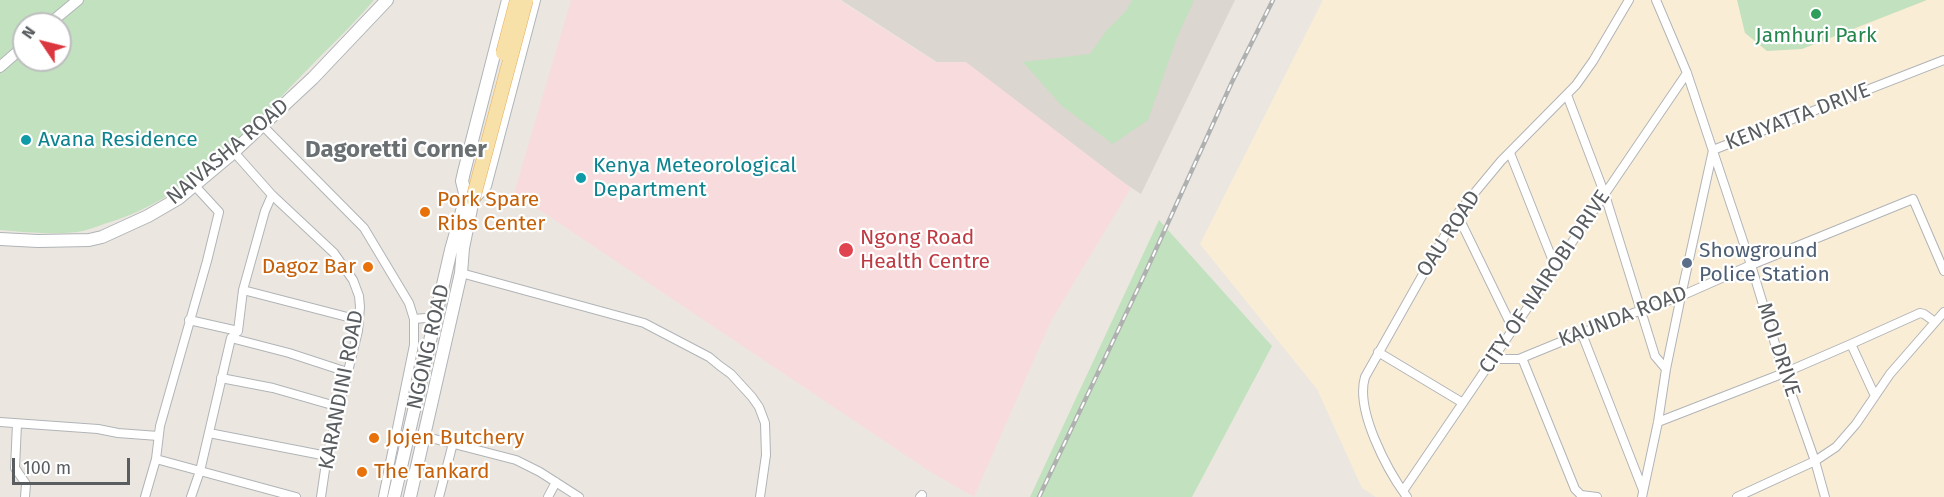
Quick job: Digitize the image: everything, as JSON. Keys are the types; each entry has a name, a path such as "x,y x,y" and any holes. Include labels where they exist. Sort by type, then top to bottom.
{"main road":[{"name":"NAIVASHA ROAD","path":"0,239 89,240 102,237 165,206 195,186 314,78 387,0"},
{"path":"506,108 483,102 508,0"},
{"name":"NGONG ROAD","path":"410,497 461,273 470,198 517,0"},
{"name":"NGONG ROAD","path":"394,497 451,250 470,198 526,0"},
{"name":"NGONG ROAD","path":"470,198 485,186 534,0"},
{"name":"NGONG ROAD","path":"470,198 462,181 483,102"}],"street":[{"path":"64,12 78,0"},
{"name":"OAU ROAD","path":"1405,494 1377,441 1363,400 1365,376 1457,214 1488,176 1567,95 1593,61 1629,0"},
{"name":"MOI DRIVE","path":"1656,0 1688,73 1825,497"},
{"path":"0,67 12,56"},
{"name":"KENYATTA DRIVE","path":"1643,494 1658,422 1665,369 1713,150 1944,60"},
{"name":"CITY OF NAIROBI DRIVE","path":"1405,494 1555,266 1688,73"},
{"path":"1567,95 1605,195 1655,356 1665,369"},
{"path":"262,125 364,228 409,303 414,319 414,342 395,447 383,497"},
{"name":"KARANDINI ROAD","path":"233,151 272,195 334,253 350,273 359,296 360,320 327,456 321,497"},
{"path":"1510,153 1555,266"},
{"path":"145,497 156,459 158,436 219,212 195,186"},
{"path":"191,497 200,471 231,338 238,331 243,290 265,211 272,195"},
{"name":"KAUNDA ROAD","path":"1493,359 1522,358 1680,296 1913,199 1944,270"},
{"path":"1457,214 1513,329"},
{"path":"461,273 644,322 709,357 731,374 752,397 765,423 766,455 760,497"},
{"path":"243,290 360,320"},
{"path":"1740,495 1815,461 1836,447 1856,424 1890,374 1944,312"},
{"path":"1658,422 1784,373 1920,313 1935,322"},
{"path":"414,319 437,316"},
{"path":"189,320 238,331"},
{"path":"1582,334 1643,494"},
{"path":"231,338 289,353 347,372"},
{"path":"414,342 430,344"},
{"path":"1851,344 1875,396"},
{"path":"1378,352 1463,403"},
{"path":"1522,358 1575,489 1581,495 1596,497"},
{"path":"221,378 273,388 339,407"},
{"path":"0,422 158,436"},
{"path":"17,424 15,468 26,484 25,497"},
{"path":"209,433 327,456"},
{"path":"423,435 516,460 579,497"},
{"path":"439,497 453,443"},
{"path":"156,459 296,497"},
{"path":"548,497 556,482"},
{"path":"1756,488 1760,497"}],"shaded area":[{"name":"Ngong Road Health Centre","path":"571,0 839,0 936,62 966,62 1131,188 1051,321 974,497 932,473 514,193"},
{"path":"841,0 1235,0 1141,194"},
{"path":"1323,0 1944,0 1944,497 1376,497 1362,488 1317,389 1200,244"}],"green space":[{"path":"0,0 374,0 263,116 190,180 135,213 90,229 68,233 0,230"},
{"path":"1132,0 1194,0 1176,40 1148,120 1113,144 1062,106 1023,62 1090,54 1106,31 1126,11"},
{"name":"Jamhuri Park","path":"1737,0 1927,0 1802,49 1767,51 1745,33"},
{"path":"1159,220 1272,346 1192,497 1030,497"}],"railway":[{"path":"1039,497 1142,280 1232,82 1273,0"}],"place":[{"name":"Jamhuri Park","path":"1816,14"},
{"name":"Avana Residence","path":"26,140"},
{"name":"Kenya Meteorological Department","path":"581,178"},
{"name":"Pork Spare Ribs Center","path":"425,212"},
{"name":"Ngong Road Health Centre","path":"846,250"},
{"name":"Showground Police Station","path":"1687,263"},
{"name":"Dagoz Bar","path":"368,267"},
{"name":"Jojen Butchery","path":"374,438"},
{"name":"The Tankard","path":"362,472"}],"district":[{"name":"Dagoretti Corner","path":"396,150"}]}
